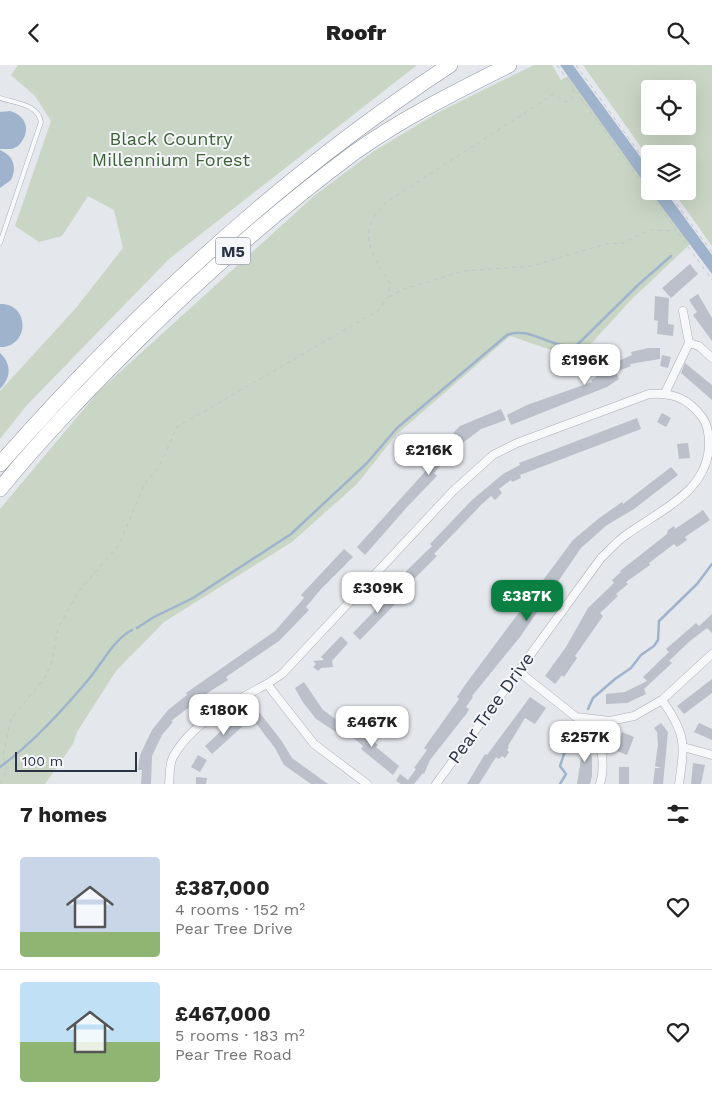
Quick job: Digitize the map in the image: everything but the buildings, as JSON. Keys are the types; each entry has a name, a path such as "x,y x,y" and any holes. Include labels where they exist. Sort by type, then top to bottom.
{"highway":[{"name":"M5","path":"0,464 65,390 139,315 275,195 341,144 450,65"},
{"name":"M5","path":"0,489 75,402 210,270 278,213 356,151 448,95 509,65"}],"street":[{"path":"169,784 172,758 188,737 209,718 282,674 452,491 493,455 518,443 649,393 665,393 689,343 682,311"},
{"path":"689,343 699,346 712,358"},
{"name":"Pear Tree Drive","path":"436,784 600,558 625,535 667,510 690,488 711,458 709,437 704,419 686,401 678,396 665,393"},
{"path":"518,671 576,717 599,721 634,716 662,699 712,654"},
{"path":"267,684 314,744 367,784"},
{"path":"662,699 678,722 683,747 679,784"},
{"path":"599,721 598,739 604,763 600,784"},
{"path":"683,747 712,755"}],"lane":[{"path":"0,98 34,108 40,115 41,122 0,243"}],"path":[{"path":"557,65 712,280"},
{"path":"576,65 641,155"},
{"path":"0,784 7,770 3,755 11,719 44,679 52,662 58,628 79,591 119,545 145,483 159,467 177,427 379,311 388,297 390,283 377,262 368,239 371,222 385,203 554,94 565,102 572,99 574,94 573,87"},
{"path":"674,200 712,252"},
{"path":"388,297 401,290 463,271 532,266 606,244 623,243 649,230 676,231"}],"green space":[{"name":"Black Country Millennium Forest","path":"18,65 417,65 169,259 27,405 0,439 0,391 75,309 123,248 114,210 88,196 62,236 39,242 15,226 51,121 35,96 11,75"},
{"path":"534,65 552,65 561,80 568,76 641,177 641,200 658,200 690,244 630,301 580,356 569,356 510,336 396,435 357,484 292,542 164,622 116,671 77,732 73,744 45,784 0,784 0,509 98,392 315,195 374,151 439,112"},
{"path":"583,65 712,65 712,246 679,200 696,200 696,145 641,145 641,147"}],"water":[{"path":"560,65 573,65 641,158 641,178"},
{"path":"10,111 16,113 24,121 26,125 25,136 18,146 12,149 0,149 0,112"},
{"path":"0,150 5,152 13,162 14,171 11,180 0,188"},
{"path":"657,200 672,200 712,255 712,274"},
{"path":"0,304 17,310 21,317 22,325 21,333 17,340 10,345 0,347"},
{"path":"0,353 7,362 9,371 4,385 0,389"}],"waterway":[{"path":"137,628 154,617 193,598 291,534 367,463 397,428 507,335 524,333 559,345 577,345 638,285 671,256"},
{"path":"588,709 593,698 631,668 641,655 654,646 658,640 659,621 697,584 712,564"},
{"path":"0,767 47,726 88,680 113,646 132,630"},
{"path":"560,784 566,774 560,766 568,742 580,729"}]}
